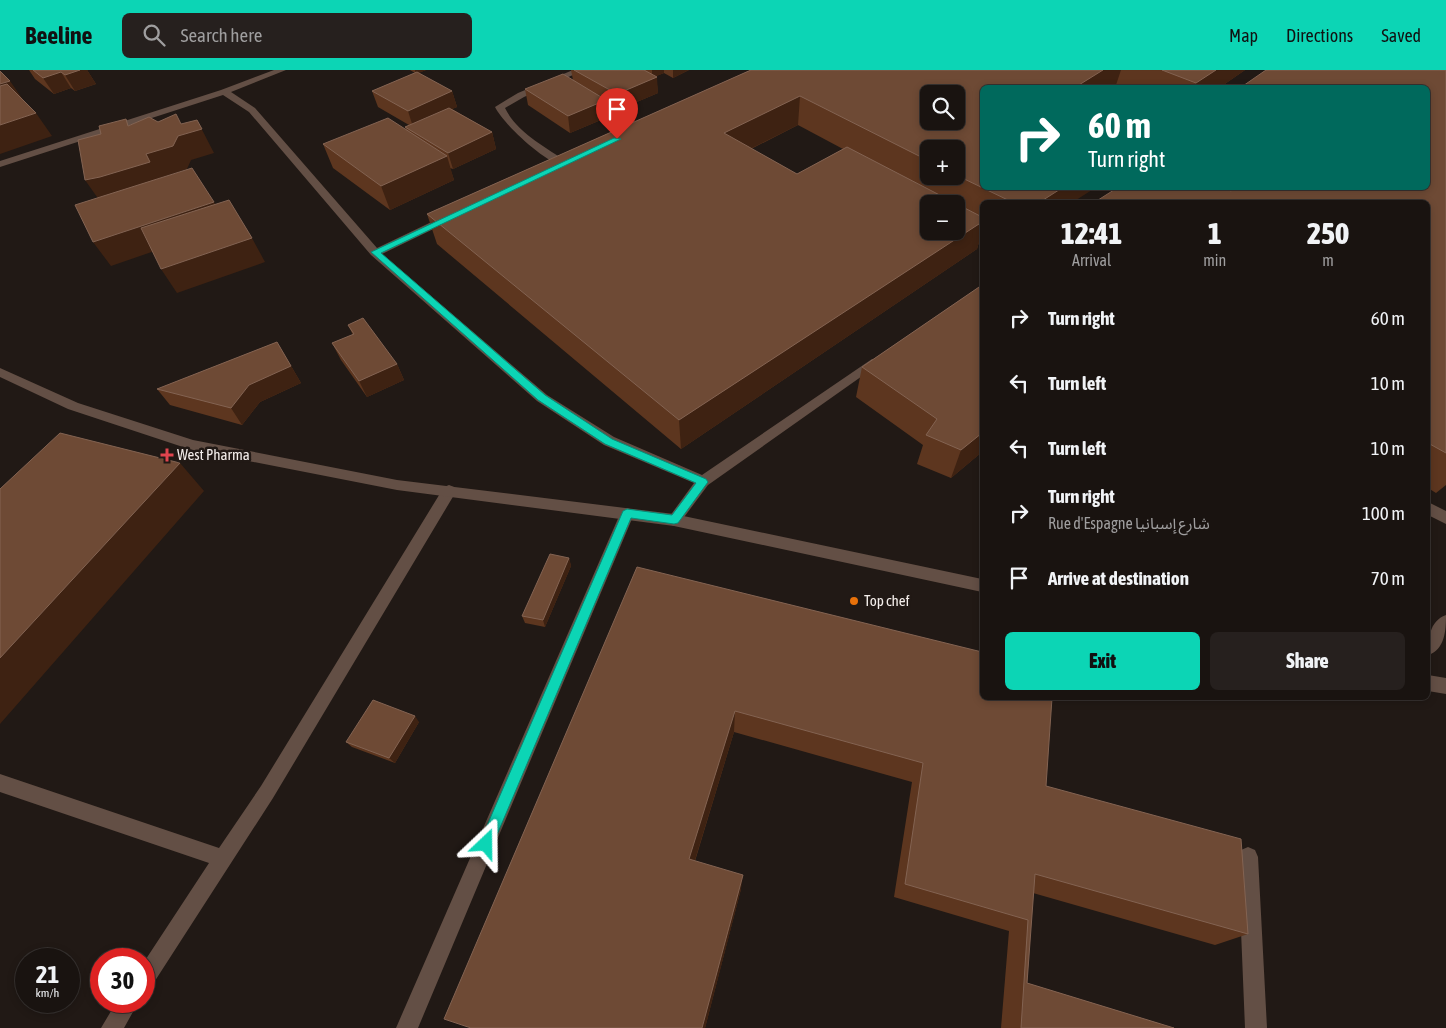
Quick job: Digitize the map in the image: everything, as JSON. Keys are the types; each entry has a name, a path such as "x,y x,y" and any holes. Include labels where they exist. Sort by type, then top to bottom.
{"street":[{"path":"0,164 224,92 282,70"},
{"path":"564,164 520,131 503,114 500,108 521,95 580,70"},
{"path":"224,92 252,110 375,252 542,398 609,441 703,482"},
{"path":"375,252 456,215"},
{"path":"674,520 703,482 884,357"},
{"path":"0,372 74,406 192,445 397,484 674,520 980,586"},
{"path":"155,963 267,792 449,491"},
{"path":"1430,509 1446,518"},
{"path":"407,1028 627,514"},
{"path":"1430,645 1446,622"},
{"path":"1430,683 1446,686"},
{"path":"0,784 224,859"},
{"path":"1248,857 1256,1028"},
{"path":"112,1028 122,1013"}],"building":[{"path":"33,70 80,70 65,75 61,72 43,78"},
{"path":"574,70 644,70 657,77 617,94"},
{"path":"751,70 1103,70 1079,85 980,85 980,187 965,180 965,140 920,140 920,156 800,96 724,133 797,174 847,147 940,195 920,195 920,240 954,240 679,420 427,214"},
{"path":"1162,70 1216,70 1196,83"},
{"path":"1266,70 1446,70 1446,453 1430,444 1430,200 1098,200 1114,190 1430,190 1430,85 1244,85"},
{"path":"0,71 10,81 0,84"},
{"path":"417,72 452,91 408,111 372,91"},
{"path":"563,74 606,100 568,116 525,89"},
{"path":"7,84 36,113 0,125 0,86"},
{"path":"449,108 492,132 448,153 405,127"},
{"path":"176,114 181,124 197,120 202,129 178,136 173,146 146,154 150,162 85,180 78,140 101,134 99,126 126,119 128,126 149,117 158,122"},
{"path":"388,118 447,156 381,186 323,144"},
{"path":"192,168 214,202 93,242 75,205"},
{"path":"987,190 1059,190 1043,200 1008,200"},
{"path":"229,200 252,238 161,269 141,228"},
{"path":"965,208 980,216 980,223 965,233"},
{"path":"980,286 980,435 961,450 926,435 937,419 862,367"},
{"path":"363,318 397,364 359,381 332,343 354,334 348,325"},
{"path":"277,342 291,366 249,385 231,408 157,389"},
{"path":"60,433 180,463 0,658 0,489"},
{"path":"550,554 569,558 543,620 522,616"},
{"path":"637,567 980,652 980,700 1052,700 1046,786 1241,839 1248,934 1035,874 1027,983 1174,1028 1021,1028 1028,920 905,884 923,763 735,711 689,859 743,875 702,1028 471,1028 444,1019"},
{"path":"373,700 415,716 389,758 346,742"}],"place":[{"name":"West Pharma","path":"167,455"},
{"name":"Top chef","path":"854,601"}],"route":[{"path":"486,844 627,514 674,520 703,482 609,441 542,398 375,252 617,139"}]}
